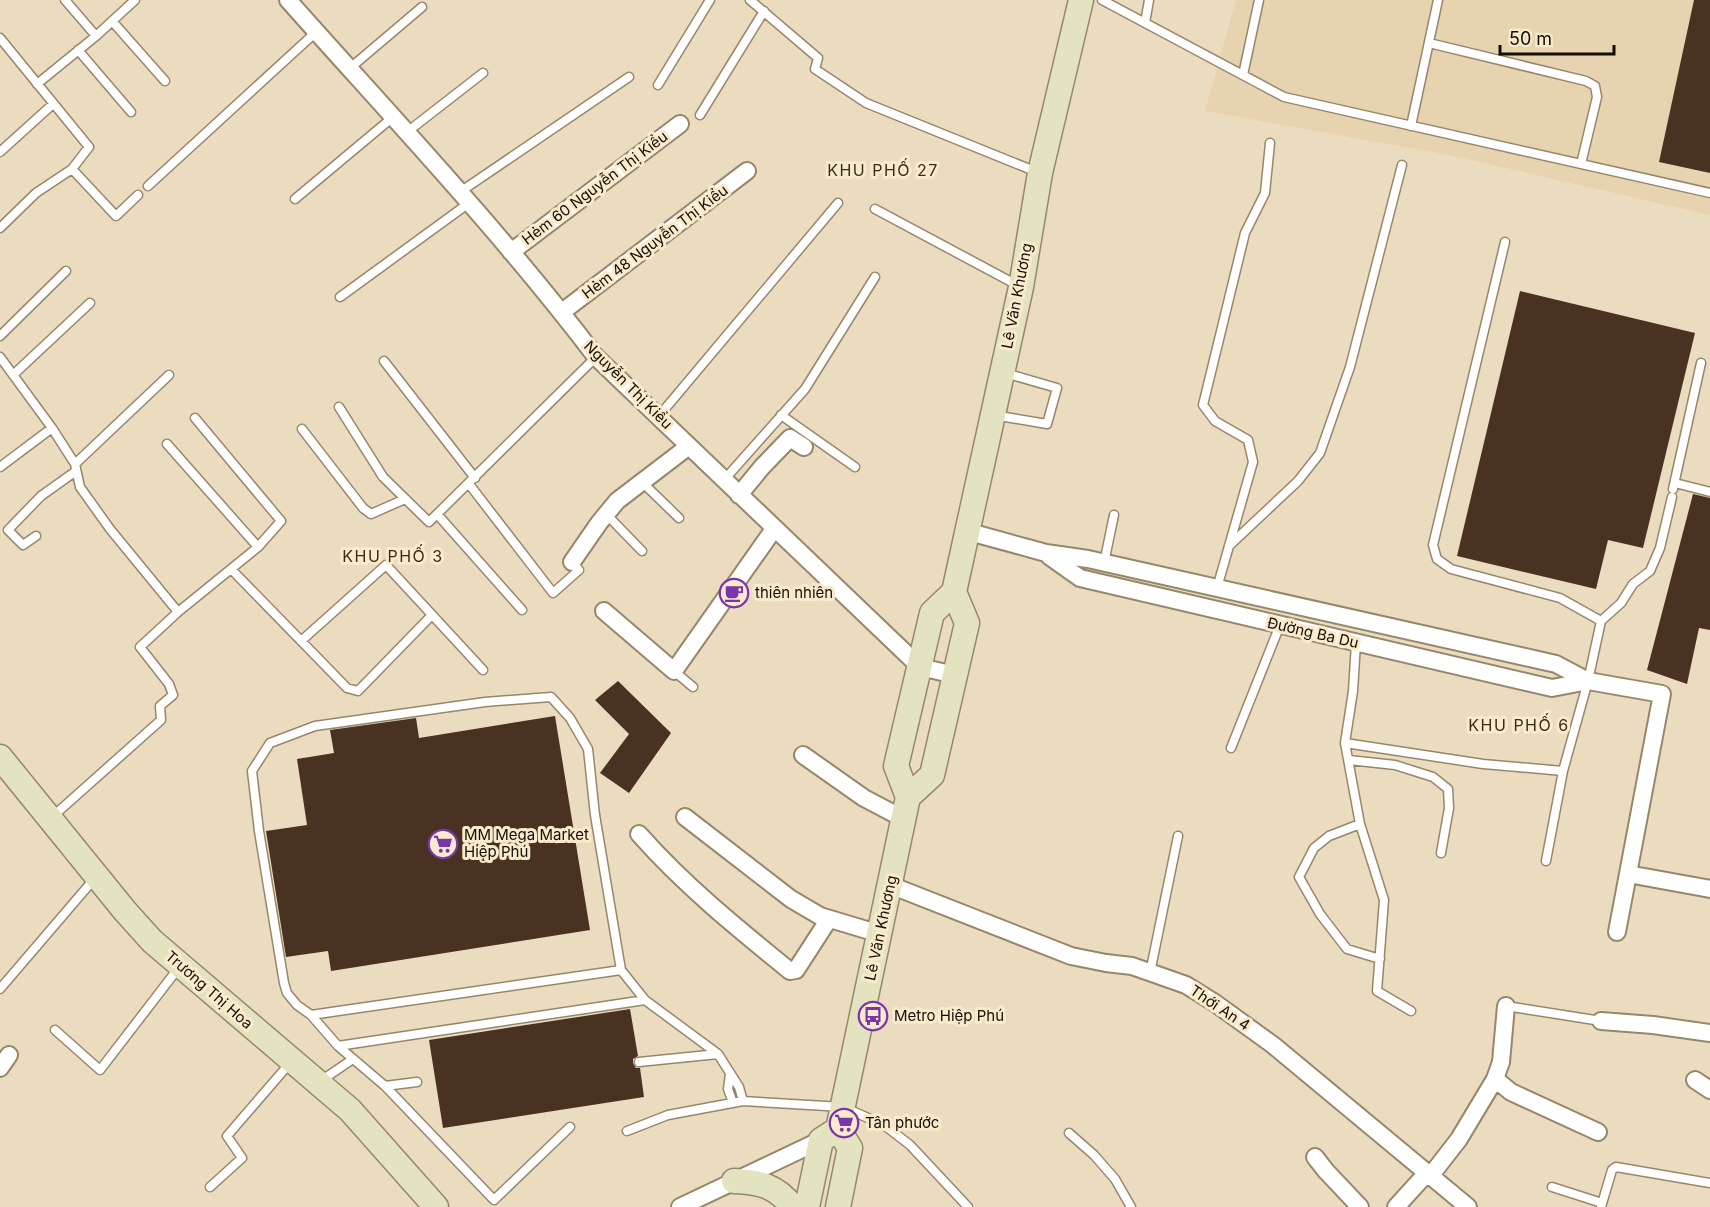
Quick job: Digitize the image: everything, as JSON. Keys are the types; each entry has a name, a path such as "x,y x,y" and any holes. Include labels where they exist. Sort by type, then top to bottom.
{"main road":[{"name":"Lê Văn Khương","path":"954,592 1020,287 1040,173 1082,0"},
{"path":"954,592 967,623 932,775 906,808 896,766 932,613 954,592"},
{"name":"Trương Thị Hoa","path":"0,757 152,941 350,1110 436,1207"},
{"name":"Lê Văn Khương","path":"807,1207 834,1125 880,934 906,808"},
{"path":"834,1125 850,1148 838,1207"},
{"path":"734,1181 757,1181 783,1194 793,1207"}],"street":[{"name":"Nguyễn Thị Kiểu","path":"288,0 464,197 562,312 596,357 920,667"},
{"name":"Hẻm 60 Nguyễn Thị Kiểu","path":"511,252 680,124"},
{"name":"Hẻm 48 Nguyễn Thị Kiểu","path":"562,312 747,171"},
{"path":"739,495 790,438 804,447"},
{"path":"572,562 605,514 617,501 689,446"},
{"path":"604,611 674,671 774,529"},
{"name":"Đường Ba Du","path":"966,531 1046,554 1104,562 1556,664 1588,681 1662,694 1628,874"},
{"name":"Đường Ba Du","path":"1046,554 1080,578 1356,643 1552,688 1588,681"},
{"path":"1355,620 1356,643"},
{"path":"920,667 955,675"},
{"path":"803,755 864,798 906,808"},
{"path":"686,817 791,899 819,916 880,934"},
{"path":"639,834 671,870 790,971 796,970 829,919"},
{"path":"1617,932 1628,874 1710,890"},
{"name":"Thới An 4","path":"890,885 1071,956 1132,966 1186,985 1273,1045 1468,1207"},
{"path":"1396,1207 1426,1174 1435,1170 1459,1139 1495,1079 1501,1062 1506,1006"},
{"path":"1601,1021 1710,1033"},
{"path":"1495,1079 1511,1092 1598,1132"},
{"path":"1695,1080 1710,1090"},
{"path":"680,1207 734,1181 834,1125"},
{"path":"1315,1156 1360,1207"}],"lane":[{"path":"64,0 96,36"},
{"path":"37,84 96,36 135,0"},
{"path":"658,85 710,0"},
{"path":"750,0 818,57 815,69 866,103 1040,173"},
{"path":"1102,0 1284,97 1710,193"},
{"path":"1144,23 1149,0"},
{"path":"1243,75 1259,0"},
{"path":"1411,126 1438,0"},
{"path":"349,69 423,8"},
{"path":"700,115 764,11"},
{"path":"112,21 165,81"},
{"path":"148,186 316,32"},
{"path":"0,39 89,147 72,170 36,193 0,228"},
{"path":"1429,43 1586,81 1595,86 1597,97 1581,164"},
{"path":"78,50 131,112"},
{"path":"406,133 483,73"},
{"path":"340,297 464,197 629,77"},
{"path":"0,152 53,104"},
{"path":"295,199 393,117"},
{"path":"1217,588 1253,462 1248,440 1215,421 1203,405 1245,233 1265,193 1270,142"},
{"path":"1231,544 1298,481 1320,453 1350,367 1402,165"},
{"path":"72,170 116,216 138,195"},
{"path":"659,416 838,203"},
{"path":"875,210 1020,287"},
{"path":"1505,242 1432,544 1437,559 1451,569 1560,598 1601,621"},
{"path":"0,336 66,271"},
{"path":"724,480 805,389 875,278"},
{"path":"13,375 90,303"},
{"path":"0,357 52,428 76,467 80,487 110,530 178,612"},
{"path":"339,407 383,477 429,522 596,357"},
{"path":"384,361 553,593 579,570 572,562"},
{"path":"1546,861 1563,771 1588,681 1601,621 1621,603 1633,584 1650,571 1660,548 1701,363"},
{"path":"992,414 1047,424 1057,388 1001,372"},
{"path":"36,536 23,545 8,530 169,375"},
{"path":"782,415 855,467"},
{"path":"51,818 161,720 160,706 173,695 169,684 140,647 178,612 258,547 281,521 195,418"},
{"path":"0,467 52,428"},
{"path":"302,429 363,508 371,514 405,499"},
{"path":"167,444 258,547"},
{"path":"642,482 679,518"},
{"path":"1673,490 1710,492"},
{"path":"437,514 522,610"},
{"path":"605,514 642,551"},
{"path":"1104,562 1114,515"},
{"path":"301,641 386,565 483,670"},
{"path":"231,569 347,688 357,691 431,616"},
{"path":"1231,748 1280,625"},
{"path":"1356,643 1353,692 1345,743 1360,824 1384,900 1377,991 1412,1011"},
{"path":"674,671 693,687"},
{"path":"570,1127 495,1200 385,1086 338,1046 311,1015 297,1005 287,993 259,831 252,771 270,743 315,726 485,702 550,697 570,718 588,749 594,805 621,970 645,1000 718,1054 739,1087 743,1101"},
{"path":"1345,743 1484,764 1563,771"},
{"path":"1349,760 1395,765 1433,777 1448,789 1449,808 1441,853"},
{"path":"1360,824 1329,836 1314,848 1299,876 1320,914 1347,949 1380,958"},
{"path":"1150,973 1178,836"},
{"path":"0,989 97,876"},
{"path":"55,1030 100,1070 180,966"},
{"path":"311,1015 621,970"},
{"path":"338,1046 645,1000"},
{"path":"1506,1006 1601,1021"},
{"path":"639,1062 718,1054"},
{"path":"319,1082 353,1059"},
{"path":"210,1187 242,1158 227,1136 292,1061"},
{"path":"730,1074 728,1089 733,1103"},
{"path":"385,1086 417,1082"},
{"path":"627,1131 668,1115 743,1101 834,1125 884,1125 910,1145 968,1207"},
{"path":"1068,1133 1094,1155 1115,1179 1131,1207"},
{"path":"1552,1187 1602,1205 1612,1170 1616,1167 1710,1184"}],"shaded area":[{"path":"1236,0 1710,0 1710,215 1454,156 1205,111"}],"building":[{"path":"1694,0 1710,0 1710,173 1659,162"},
{"path":"1520,291 1695,333 1643,548 1608,540 1596,589 1457,556"},
{"path":"1693,494 1710,498 1710,630 1699,628 1687,684 1647,670"},
{"path":"618,681 671,733 629,793 600,773 629,734 595,700"},
{"name":"MM Mega Market Hiệp Phú","path":"555,716 590,930 331,971 328,951 286,957 266,831 307,825 297,759 334,753 330,730 416,718 419,738"},
{"path":"630,1009 638,1056 633,1059 633,1063 636,1068 640,1068 644,1097 443,1128 429,1040"}],"place":[{"name":"thiên nhiên","path":"734,593"},
{"name":"MM Mega Market Hiệp Phú","path":"443,844"},
{"name":"Metro Hiệp Phú","path":"873,1016"},
{"name":"Tân phước","path":"844,1123"}],"district":[{"name":"KHU PHỐ 27","path":"883,170"},
{"name":"KHU PHỐ 3","path":"393,556"},
{"name":"KHU PHỐ 6","path":"1519,725"}]}
